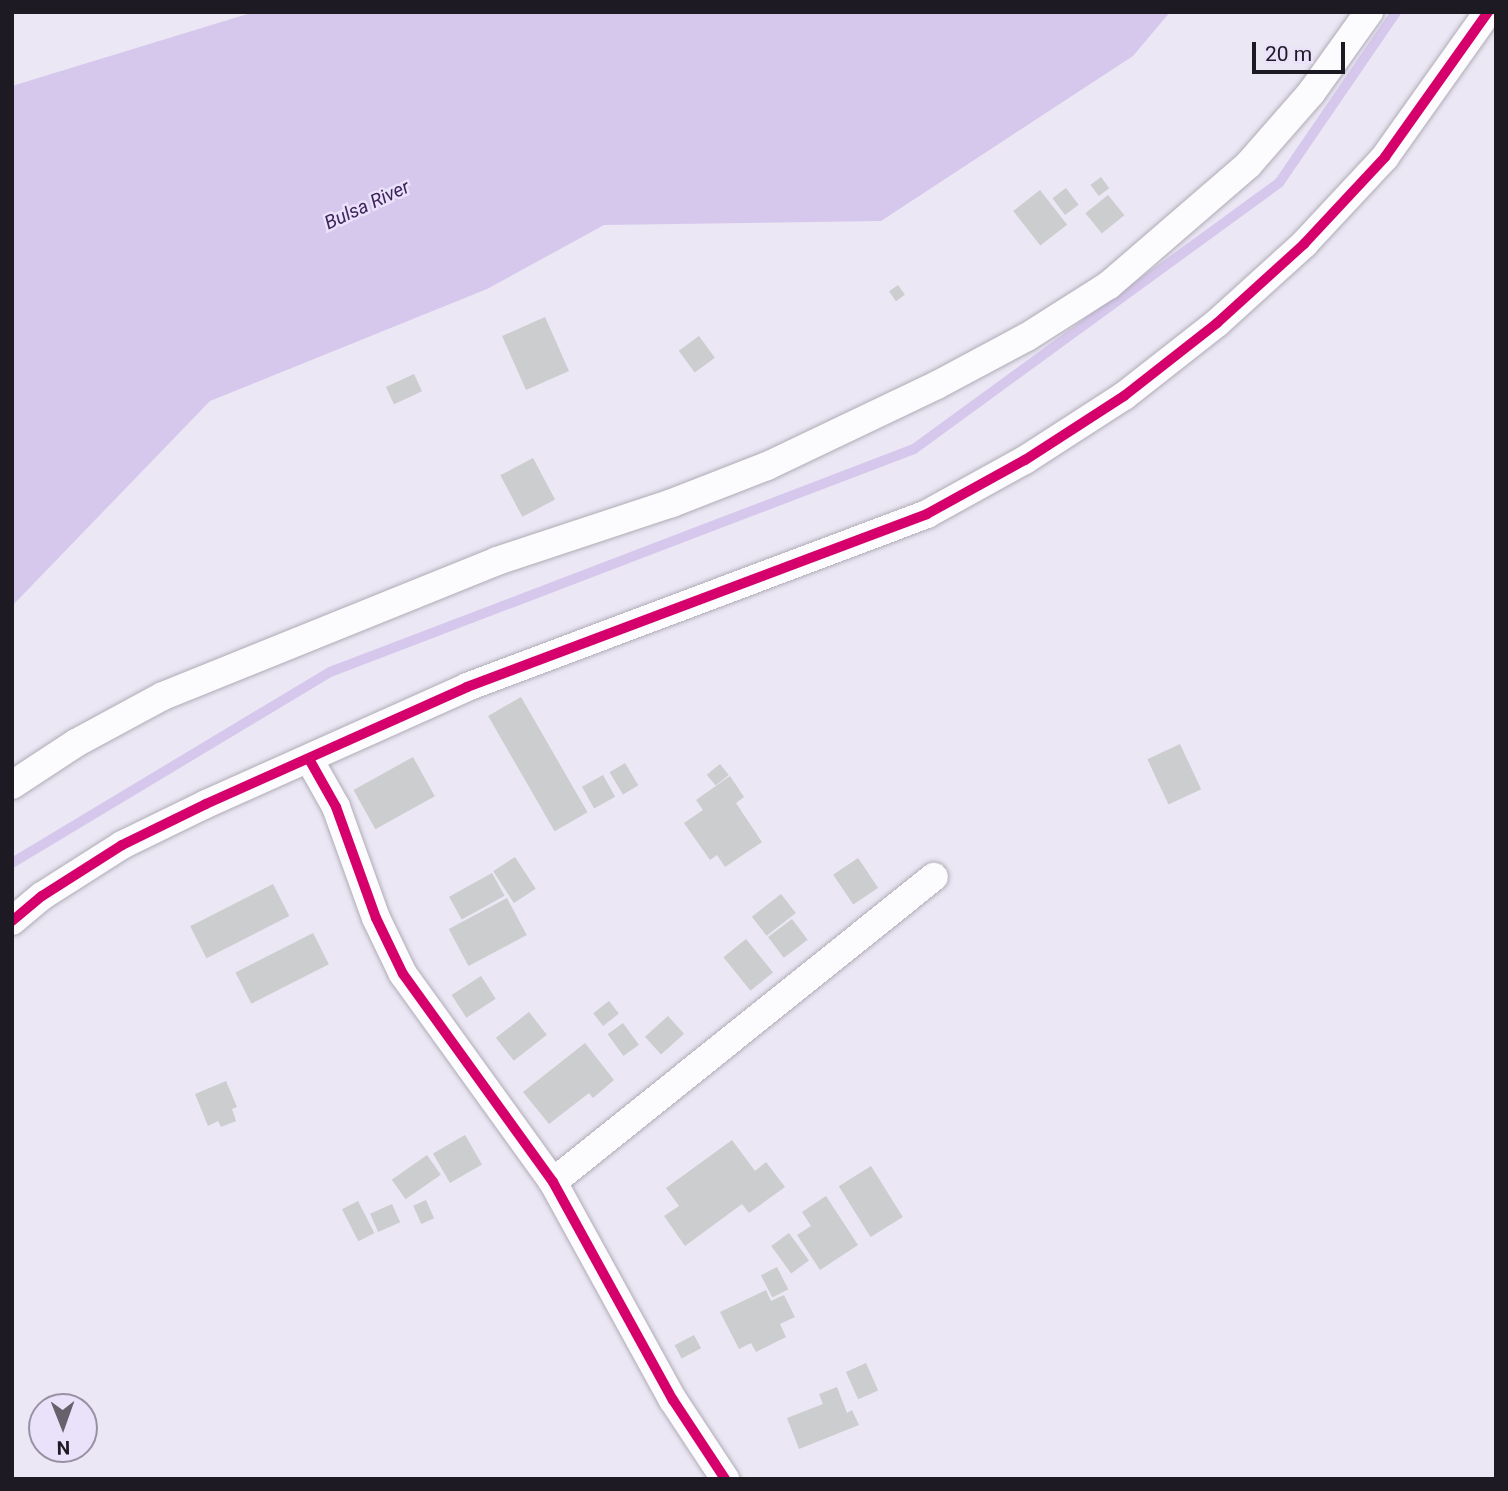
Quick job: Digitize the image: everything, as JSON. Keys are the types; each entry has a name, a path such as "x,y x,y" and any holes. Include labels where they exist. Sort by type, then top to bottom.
{"street":[{"path":"12,785 76,743 163,696 497,561 672,503 767,466 937,385 1027,337 1109,285 1248,165 1311,93 1369,12"},
{"path":"12,921 122,845 467,687 928,514 1025,460 1124,396 1217,323 1304,244 1385,157 1488,12"},
{"path":"309,759 335,807 376,918 403,974 553,1182 673,1400 725,1479"},
{"path":"553,1182 934,877"}],"water":[{"name":"Bulsa River","path":"254,12 1170,12 1133,56 881,221 604,225 487,289 210,401 12,606 12,86"}],"building":[{"path":"1101,177 1109,188 1099,196 1090,185"},
{"path":"1066,188 1079,205 1065,215 1052,198"},
{"path":"1040,190 1067,225 1040,246 1013,211"},
{"path":"1108,195 1124,215 1102,233 1085,213"},
{"path":"898,285 905,295 896,301 889,291"},
{"path":"545,317 569,371 526,390 502,336"},
{"path":"699,336 715,358 695,373 679,351"},
{"path":"414,374 422,391 394,404 386,387"},
{"path":"533,458 555,499 522,517 500,475"},
{"path":"521,697 588,812 555,831 488,716"},
{"path":"1180,744 1201,789 1169,805 1147,759"},
{"path":"413,757 435,796 375,829 354,790"},
{"path":"625,763 638,785 623,795 610,772"},
{"path":"720,764 729,775 716,786 707,775"},
{"path":"603,775 615,797 594,809 582,787"},
{"path":"730,776 744,797 736,803 762,842 725,867 717,855 710,860 684,823 703,810 696,800"},
{"path":"515,857 536,889 514,903 493,871"},
{"path":"858,858 878,888 853,905 833,875"},
{"path":"492,873 505,896 462,919 449,897"},
{"path":"273,884 289,916 206,958 190,926"},
{"path":"781,894 796,913 767,936 752,917"},
{"path":"507,898 527,935 468,966 449,929"},
{"path":"792,919 808,940 784,958 768,937"},
{"path":"313,933 329,964 251,1004 235,972"},
{"path":"746,939 773,972 751,991 723,957"},
{"path":"481,976 496,999 466,1018 452,995"},
{"path":"609,1001 619,1014 603,1026 593,1013"},
{"path":"529,1012 547,1035 514,1061 496,1038"},
{"path":"668,1016 684,1034 661,1055 645,1037"},
{"path":"623,1023 639,1045 623,1056 608,1034"},
{"path":"585,1043 614,1080 593,1098 589,1093 549,1124 523,1092"},
{"path":"226,1081 237,1107 232,1109 236,1121 221,1127 218,1121 208,1126 195,1094"},
{"path":"465,1135 482,1164 450,1183 433,1154"},
{"path":"732,1140 755,1171 766,1162 785,1187 749,1213 742,1204 685,1246 664,1216 679,1206 666,1188"},
{"path":"427,1155 441,1175 406,1199 392,1180"},
{"path":"871,1166 903,1217 871,1237 839,1186"},
{"path":"826,1196 858,1245 820,1270 797,1235 811,1226 802,1212"},
{"path":"426,1200 434,1218 421,1224 413,1206"},
{"path":"358,1201 374,1233 358,1241 342,1209"},
{"path":"392,1204 400,1222 378,1232 370,1214"},
{"path":"789,1233 809,1261 791,1273 771,1246"},
{"path":"777,1267 788,1289 772,1297 761,1275"},
{"path":"766,1290 771,1301 784,1295 795,1317 780,1324 786,1337 756,1352 751,1343 739,1349 720,1312"},
{"path":"694,1335 701,1348 682,1359 675,1345"},
{"path":"866,1363 878,1390 858,1399 846,1372"},
{"path":"837,1387 847,1413 852,1410 859,1425 799,1449 787,1418 823,1404 819,1394"}],"waterway":[{"path":"12,863 330,672 914,449 1279,183 1396,12"}],"cycle path":[{"path":"12,921 42,896 122,845 206,804 467,687 927,514 1025,460 1124,396 1217,323 1304,244 1385,157 1488,12"},
{"path":"309,759 336,807 376,918 403,974 553,1182 673,1400 725,1479"}]}
